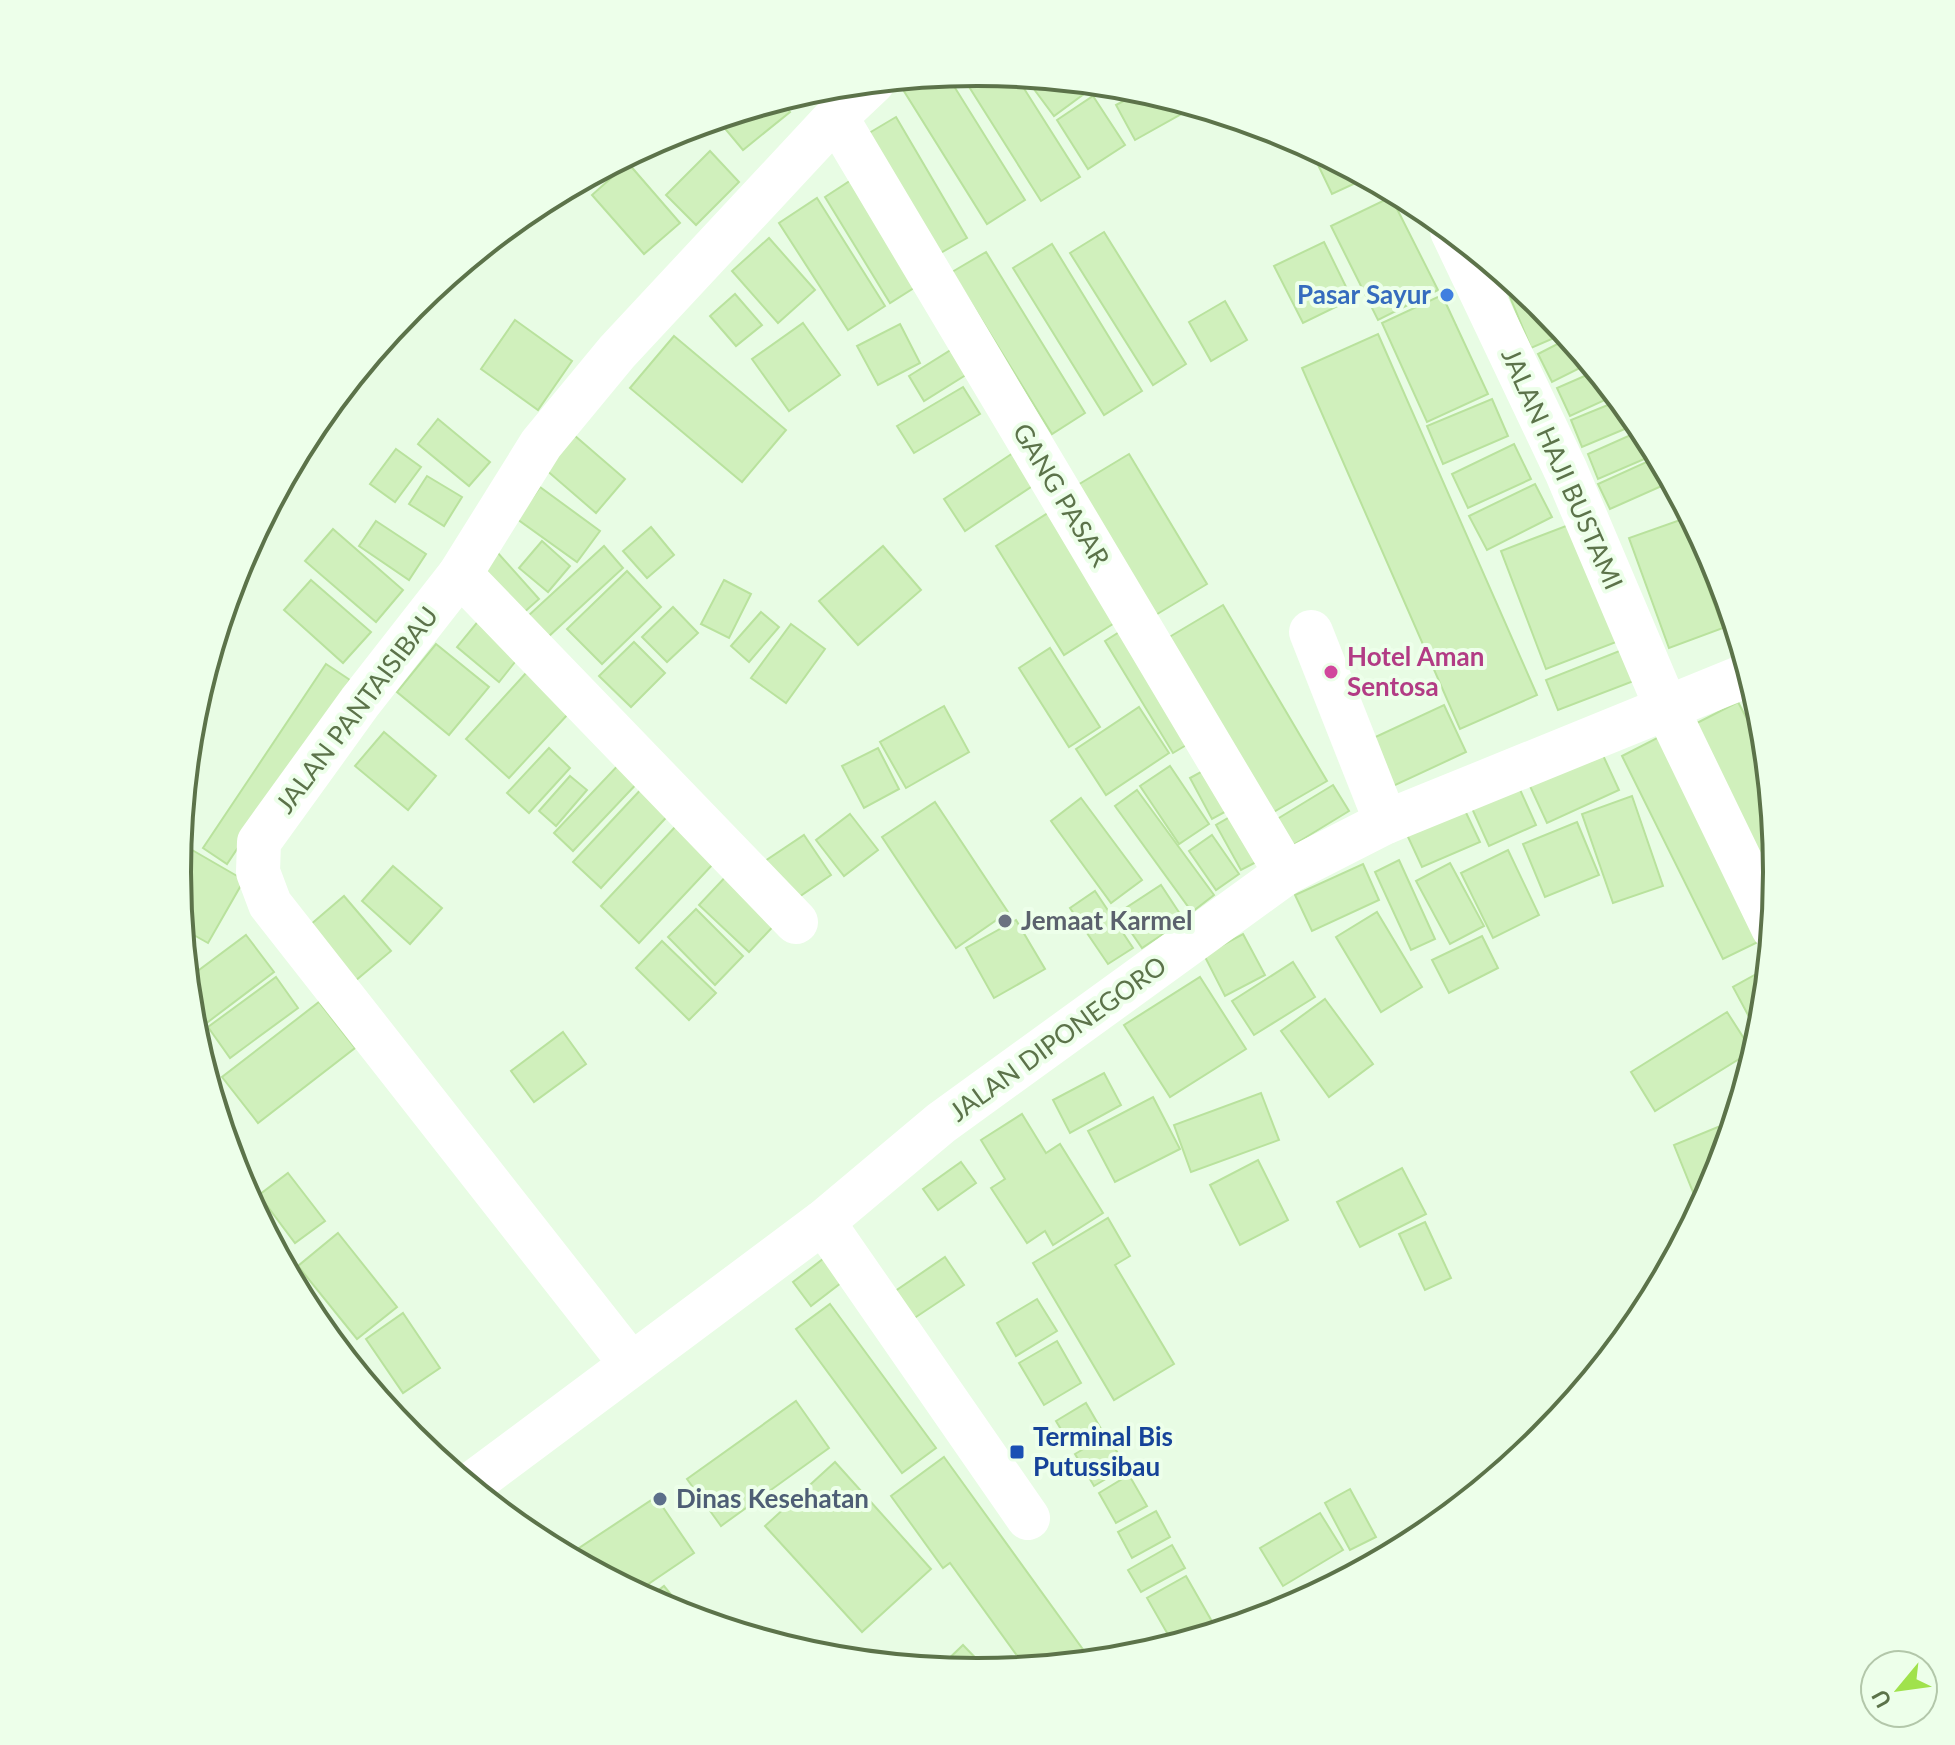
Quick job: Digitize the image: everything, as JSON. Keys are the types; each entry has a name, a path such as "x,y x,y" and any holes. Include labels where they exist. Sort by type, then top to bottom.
{"street":[{"name":"JALAN PANTAISIBAU","path":"631,1364 270,904 258,872 259,842 360,702 460,574 541,444 617,352 859,96"},
{"name":"GANG PASAR","path":"836,117 1286,873"},
{"name":"JALAN HAJI BUSTAMI","path":"1463,255 1566,471 1667,709 1763,907"},
{"path":"460,574 796,922"},
{"path":"1311,632 1386,822"},
{"name":"JALAN DIPONEGORO","path":"478,1479 823,1222 941,1123 1286,873 1386,822 1739,679"},
{"path":"823,1222 1028,1518"}],"building":[{"path":"969,86 1023,88 1080,177 1041,201"},
{"path":"954,87 1025,200 987,224 903,90"},
{"path":"1034,88 1084,94 1054,116"},
{"path":"1093,96 1125,145 1088,169 1057,120"},
{"path":"1125,100 1182,113 1135,140 1116,105"},
{"path":"788,110 790,112 743,150 725,128"},
{"path":"896,117 967,238 930,259 859,139"},
{"path":"710,151 739,182 696,225 666,195"},
{"path":"1317,164 1356,183 1332,194"},
{"path":"631,167 680,223 644,254 592,195 614,175"},
{"path":"859,175 925,281 890,303 825,197"},
{"path":"817,198 885,306 848,330 779,223"},
{"path":"1385,200 1396,207 1438,290 1378,320 1331,226"},
{"path":"1104,232 1186,364 1153,385 1070,253"},
{"path":"769,238 815,290 778,323 732,271"},
{"path":"1324,242 1352,299 1303,323 1274,266"},
{"path":"1052,244 1142,391 1104,415 1013,268"},
{"path":"986,252 1085,413 1052,434 952,272"},
{"path":"735,294 762,325 736,346 710,316"},
{"path":"1442,295 1488,394 1427,422 1382,323"},
{"path":"1510,297 1534,316 1554,338 1531,348"},
{"path":"1225,301 1247,340 1211,361 1189,322"},
{"path":"515,320 572,361 538,410 481,369"},
{"path":"803,323 840,375 789,411 752,359"},
{"path":"900,324 920,363 878,385 857,346"},
{"path":"1378,334 1537,695 1460,729 1302,368"},
{"path":"674,336 786,430 742,482 630,388"},
{"path":"1559,343 1580,368 1552,382 1538,354"},
{"path":"954,348 969,373 924,401 909,376"},
{"path":"1586,375 1605,400 1570,416 1557,388"},
{"path":"963,387 980,414 914,453 897,426"},
{"path":"1492,399 1508,436 1443,464 1427,426"},
{"path":"1609,405 1626,429 1582,447 1571,420"},
{"path":"438,419 490,462 469,486 418,444"},
{"path":"574,435 625,479 596,513 545,469"},
{"path":"1630,435 1646,458 1598,479 1588,454"},
{"path":"1514,444 1531,479 1468,508 1452,474"},
{"path":"396,449 421,467 395,502 370,484"},
{"path":"1019,449 1040,481 965,531 944,499"},
{"path":"1129,454 1207,584 1154,616 1076,486"},
{"path":"1648,461 1662,486 1610,509 1598,484"},
{"path":"427,476 462,497 444,526 409,504"},
{"path":"1535,484 1552,517 1487,550 1469,516"},
{"path":"540,487 600,531 577,562 517,519"},
{"path":"1048,513 1116,622 1064,655 996,546"},
{"path":"1680,520 1723,628 1669,648 1629,538"},
{"path":"376,521 426,554 409,580 359,546"},
{"path":"1579,521 1624,639 1546,669 1501,551"},
{"path":"651,527 674,555 647,578 623,551"},
{"path":"333,529 403,590 376,622 305,561"},
{"path":"542,541 570,566 548,592 519,568"},
{"path":"488,542 539,599 512,623 461,566"},
{"path":"604,546 623,568 548,637 528,616"},
{"path":"883,546 921,590 858,645 819,601"},
{"path":"627,571 661,607 602,664 567,629"},
{"path":"311,580 371,632 343,663 284,610"},
{"path":"724,580 751,594 729,638 701,624"},
{"path":"1223,605 1327,781 1265,817 1161,642"},
{"path":"673,607 698,633 667,662 642,637"},
{"path":"489,608 531,642 499,682 457,647"},
{"path":"761,612 779,627 749,662 731,646"},
{"path":"791,624 825,649 786,703 751,678"},
{"path":"1129,626 1198,738 1173,753 1105,641"},
{"path":"634,642 665,673 631,707 599,676"},
{"path":"436,644 489,687 449,735 397,692"},
{"path":"1050,648 1100,727 1069,747 1019,668"},
{"path":"1627,648 1639,679 1558,710 1546,680"},
{"path":"326,664 350,680 227,864 203,848"},
{"path":"526,673 569,713 509,778 466,739"},
{"path":"1738,702 1750,724 1757,770 1763,856 1759,858 1691,726"},
{"path":"1444,705 1466,752 1391,787 1369,740"},
{"path":"944,706 969,752 906,788 880,742"},
{"path":"1139,707 1169,753 1106,795 1076,749"},
{"path":"384,732 436,776 408,810 355,766"},
{"path":"1661,736 1760,941 1723,959 1622,756"},
{"path":"549,748 570,768 529,813 507,793"},
{"path":"878,748 899,789 864,808 842,766"},
{"path":"1601,751 1619,790 1547,823 1529,784"},
{"path":"624,759 643,777 573,851 554,833"},
{"path":"1170,766 1209,824 1179,844 1140,786"},
{"path":"1210,767 1232,808 1212,819 1190,778"},
{"path":"570,776 587,790 556,826 539,811"},
{"path":"1517,783 1536,825 1489,846 1470,804"},
{"path":"646,784 674,809 601,888 573,862"},
{"path":"1333,785 1349,811 1290,847 1274,821"},
{"path":"1137,790 1214,895 1192,912 1115,806"},
{"path":"1632,796 1663,886 1613,903 1582,814"},
{"path":"1081,798 1142,880 1111,903 1051,821"},
{"path":"1459,798 1480,842 1422,867 1402,824"},
{"path":"935,802 1008,912 956,948 882,837"},
{"path":"691,810 729,847 639,943 601,906"},
{"path":"1237,813 1262,859 1241,870 1216,825"},
{"path":"850,814 878,850 844,876 816,840"},
{"path":"1577,822 1599,875 1545,897 1523,844"},
{"path":"804,835 831,875 793,901 765,861"},
{"path":"1212,835 1239,874 1216,890 1189,851"},
{"path":"192,850 244,880 208,943 194,935"},
{"path":"1508,850 1539,915 1493,938 1461,873"},
{"path":"1399,860 1435,939 1411,950 1375,872"},
{"path":"1450,863 1484,926 1450,944 1416,881"},
{"path":"1363,864 1379,900 1312,931 1295,895"},
{"path":"393,866 442,908 410,944 362,901"},
{"path":"731,871 781,918 749,952 699,905"},
{"path":"1161,885 1184,920 1142,948 1118,913"},
{"path":"1095,891 1133,948 1108,964 1070,908"},
{"path":"344,896 391,951 349,986 303,931"},
{"path":"696,909 743,956 715,985 668,937"},
{"path":"1377,912 1422,987 1381,1012 1336,937"},
{"path":"1016,920 1045,969 994,998 966,948"},
{"path":"1243,934 1265,975 1225,996 1204,955"},
{"path":"246,935 274,972 206,1024 198,971"},
{"path":"1482,936 1498,968 1449,993 1432,960"},
{"path":"662,941 716,993 689,1020 636,968"},
{"path":"1293,962 1315,997 1254,1035 1232,1001"},
{"path":"1757,974 1750,1019 1733,987"},
{"path":"276,977 298,1008 230,1058 208,1027"},
{"path":"1200,977 1246,1049 1170,1097 1124,1025"},
{"path":"1325,999 1373,1064 1329,1097 1281,1031"},
{"path":"319,1002 355,1048 258,1123 222,1077"},
{"path":"1727,1012 1745,1041 1741,1058 1655,1111 1631,1072"},
{"path":"563,1032 586,1064 534,1102 511,1071"},
{"path":"1104,1073 1121,1105 1070,1133 1053,1100"},
{"path":"1261,1093 1279,1140 1191,1172 1174,1125"},
{"path":"1153,1097 1180,1149 1115,1182 1088,1131"},
{"path":"1022,1114 1046,1153 1060,1144 1103,1213 1053,1245 1045,1231 1027,1243 991,1188 1005,1179 981,1140"},
{"path":"1722,1125 1694,1195 1674,1145"},
{"path":"1258,1160 1288,1220 1240,1245 1210,1185"},
{"path":"961,1162 976,1183 938,1210 923,1189"},
{"path":"1402,1168 1426,1214 1360,1247 1337,1202"},
{"path":"288,1173 325,1221 295,1243 260,1194"},
{"path":"1108,1218 1130,1256 1115,1265 1174,1364 1114,1400 1033,1263"},
{"path":"1425,1222 1451,1278 1425,1290 1399,1234"},
{"path":"338,1233 397,1307 357,1339 298,1266"},
{"path":"832,1252 850,1276 811,1306 793,1282"},
{"path":"945,1257 964,1285 904,1325 885,1298"},
{"path":"1037,1299 1057,1331 1016,1356 997,1323"},
{"path":"830,1304 936,1448 902,1473 796,1329"},
{"path":"403,1313 440,1368 403,1393 366,1339"},
{"path":"1057,1341 1081,1383 1044,1405 1019,1363"},
{"path":"796,1401 829,1448 721,1526 687,1479"},
{"path":"1086,1403 1101,1429 1071,1446 1056,1421"},
{"path":"1107,1435 1126,1467 1094,1486 1075,1454"},
{"path":"944,1457 1084,1651 1018,1657 950,1563 943,1568 891,1496"},
{"path":"835,1462 931,1569 862,1632 765,1526"},
{"path":"1129,1475 1147,1506 1116,1523 1099,1493"},
{"path":"1350,1489 1376,1537 1350,1550 1325,1503"},
{"path":"656,1497 694,1553 646,1585 577,1549"},
{"path":"1156,1511 1170,1537 1132,1558 1118,1532"},
{"path":"1320,1513 1343,1550 1283,1586 1260,1548"},
{"path":"1172,1545 1185,1568 1141,1592 1128,1570"},
{"path":"1186,1576 1212,1622 1168,1635 1147,1598"},
{"path":"664,1586 673,1597 658,1591"},
{"path":"963,1645 976,1659 950,1658"}],"place":[{"name":"Pasar Sayur","path":"1447,295"},
{"name":"Hotel Aman Sentosa","path":"1331,672"},
{"name":"Jemaat Karmel","path":"1005,921"},
{"name":"Terminal Bis Putussibau","path":"1017,1452"},
{"name":"Dinas Kesehatan","path":"660,1499"}]}
